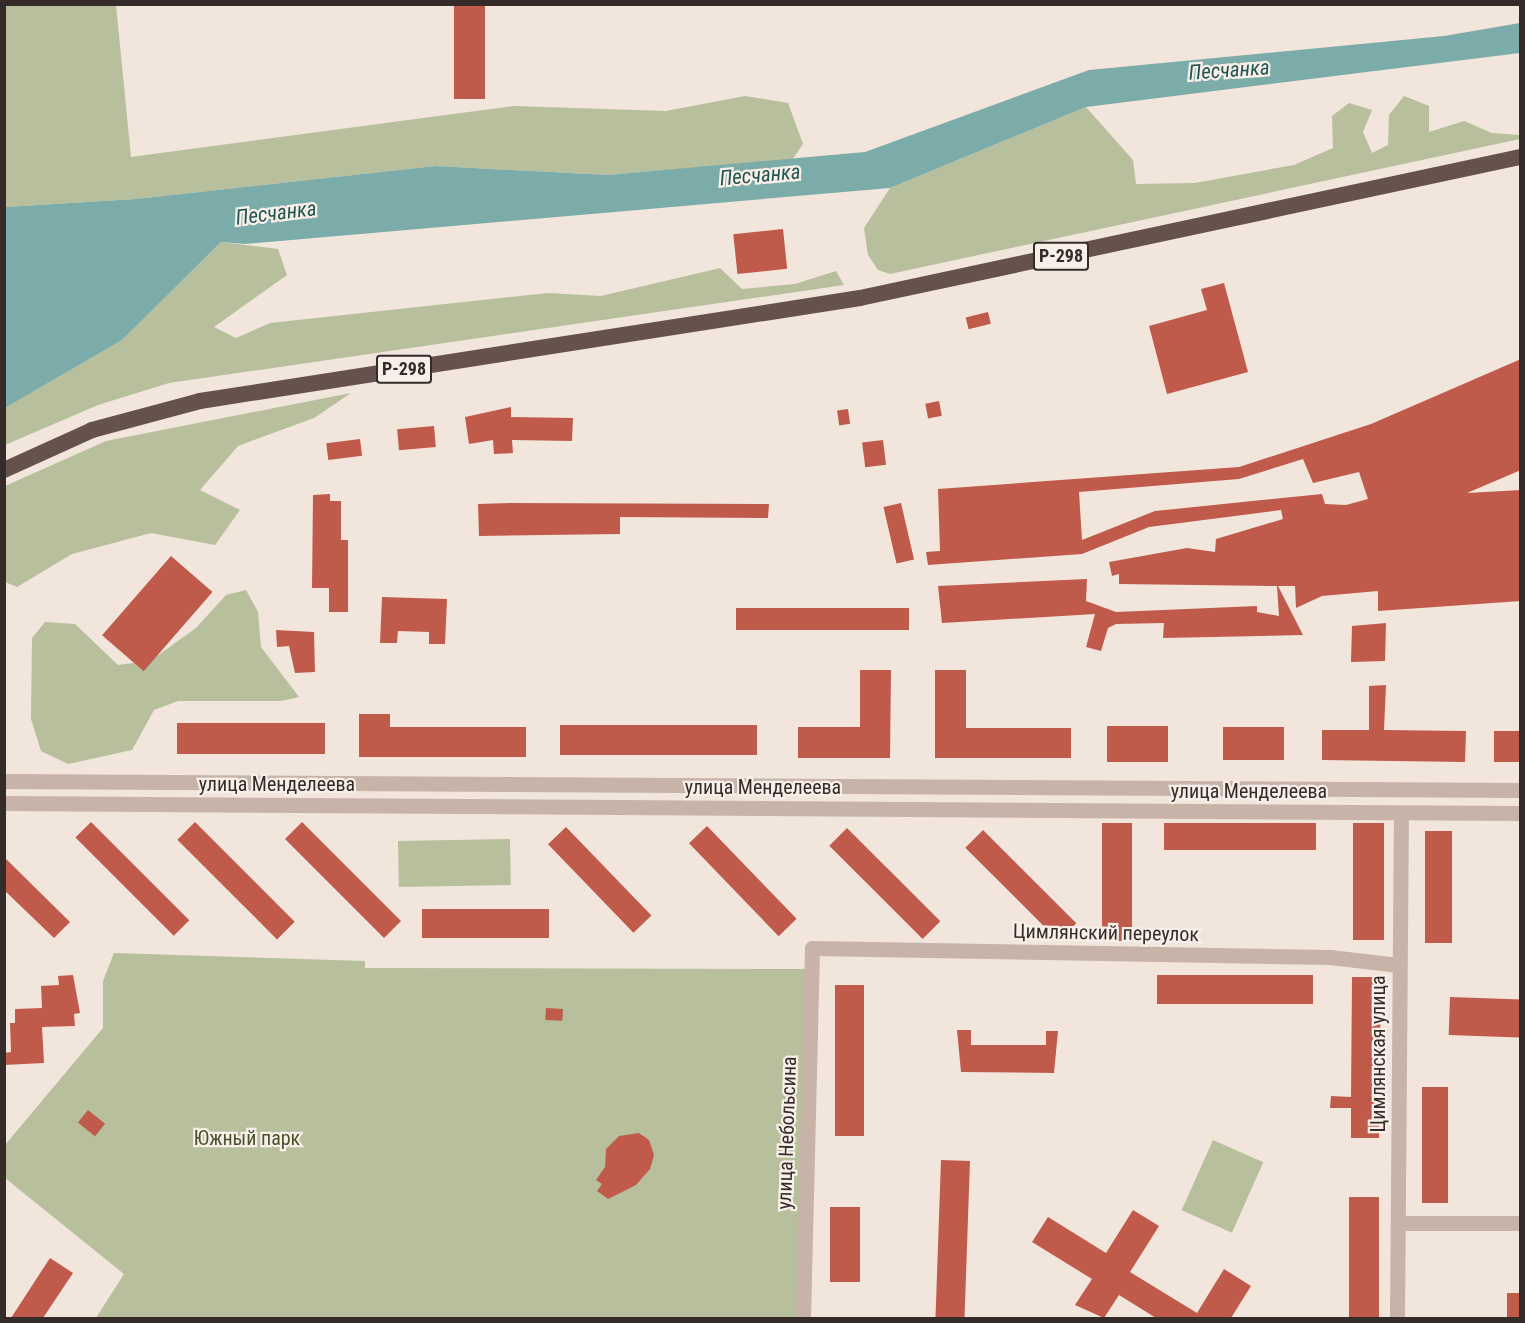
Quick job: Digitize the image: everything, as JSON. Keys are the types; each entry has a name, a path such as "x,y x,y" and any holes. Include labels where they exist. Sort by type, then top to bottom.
{"highway":[{"name":"Р-298","path":"4,470 93,430 200,401 860,298 1521,157"}],"street":[{"name":"улица Менделеева","path":"4,781 1521,790"},
{"path":"337,783 337,805"},
{"name":"Цимлянская улица","path":"1397,1318 1400,790"},
{"name":"улица Менделеева","path":"4,803 1521,813"},
{"name":"Цимлянский переулок","path":"813,948 1330,957 1399,965"},
{"name":"улица Небольсина","path":"803,1318 813,948"},
{"path":"1399,1223 1521,1223"}],"green space":[{"path":"5,5 116,5 131,157 514,106 666,111 745,96 788,103 803,144 792,160 608,175 435,166 136,199 5,207"},
{"path":"1404,96 1429,106 1429,132 1464,121 1492,133 1520,135 1520,139 890,274 878,270 868,255 864,228 890,188 1086,107 1133,160 1136,184 1195,183 1294,165 1333,148 1332,116 1349,103 1372,110 1363,132 1372,153 1388,145 1389,115"},
{"path":"221,242 278,249 287,275 214,327 236,338 270,323 548,293 601,296 720,268 742,289 795,284 836,271 844,285 169,383 98,405 5,445 5,408 122,340"},
{"path":"351,393 314,418 238,446 200,490 240,510 215,545 151,533 72,554 17,587 5,582 5,486 106,441"},
{"path":"246,590 258,612 261,647 299,697 281,701 178,701 154,710 132,750 68,764 41,751 31,719 32,638 45,622 75,624 118,665 150,661 196,628 226,595"},
{"path":"510,839 511,885 399,887 398,841"},
{"name":"Южный парк","path":"114,953 365,961 365,968 808,969 800,1318 96,1318 124,1274 5,1178 5,1145 103,1028 103,981"},
{"path":"1213,1140 1263,1162 1232,1233 1182,1210"}],"water":[{"name":"Песчанка","path":"1520,23 1520,53 1086,107 890,188 245,244 221,242 122,340 5,408 5,207 136,199 435,166 608,175 865,152 1089,70 1444,36"}],"building":[{"path":"454,4 485,4 485,99 454,99"},
{"path":"783,229 787,269 737,274 733,234"},
{"path":"1224,283 1248,372 1167,394 1149,326 1207,310 1201,289"},
{"path":"988,312 991,324 969,329 966,318"},
{"path":"1521,359 1521,470 1467,493 1521,490 1521,601 1378,611 1378,591 1322,596 1296,608 1295,586 1278,586 1303,635 1163,638 1164,623 1116,624 1108,628 1101,651 1086,647 1095,614 942,623 938,586 1087,579 1086,601 1116,612 1257,606 1257,612 1279,616 1277,586 1119,584 1119,574 1112,576 1109,562 1187,548 1215,552 1216,539 1283,519 1281,510 1149,527 1082,554 928,565 926,552 940,551 938,489 1239,467 1371,424","holes":["1303,459 1313,483 1359,472 1368,499 1346,505 1325,504 1322,494 1155,511 1082,540 1079,492 1239,479"]},
{"path":"939,401 942,416 928,418 925,404"},
{"path":"511,407 511,417 573,418 572,441 512,440 513,453 494,454 493,440 469,444 465,417"},
{"path":"848,409 850,424 839,425 837,411"},
{"path":"434,426 436,447 399,450 397,429"},
{"path":"360,439 362,456 328,460 326,443"},
{"path":"883,440 886,465 865,467 862,443"},
{"path":"330,494 330,501 341,501 341,540 348,540 348,612 329,612 329,588 312,588 313,495"},
{"path":"901,503 914,560 897,564 883,507"},
{"path":"478,504 769,504 768,518 620,517 620,534 479,536"},
{"path":"171,556 213,592 144,671 102,635"},
{"path":"382,597 447,599 445,644 429,644 429,632 398,631 397,643 380,643"},
{"path":"736,608 909,608 909,630 736,630"},
{"path":"1386,623 1385,661 1351,662 1352,626"},
{"path":"276,630 314,632 315,672 295,673 289,646 277,647"},
{"path":"860,670 891,670 890,758 798,758 798,727 860,727"},
{"path":"935,670 966,670 966,728 1071,728 1071,758 935,758"},
{"path":"1386,685 1384,730 1466,731 1465,762 1322,760 1322,730 1369,730 1369,686"},
{"path":"359,714 390,714 390,727 526,727 526,757 359,757"},
{"path":"177,723 325,723 325,754 177,754"},
{"path":"560,725 757,725 757,755 560,755"},
{"path":"1107,726 1168,726 1168,762 1107,762"},
{"path":"1223,727 1284,727 1284,760 1223,760"},
{"path":"1494,731 1520,731 1520,762 1494,762"},
{"path":"91,822 189,920 174,936 75,838"},
{"path":"195,822 295,922 277,939 177,840"},
{"path":"302,822 401,921 384,938 285,839"},
{"path":"1102,823 1132,823 1132,941 1102,941"},
{"path":"1164,823 1316,823 1316,850 1164,850"},
{"path":"1353,823 1384,823 1384,940 1353,940"},
{"path":"707,826 797,919 779,936 689,843"},
{"path":"566,827 651,915 633,933 548,844"},
{"path":"847,828 940,921 923,939 829,846"},
{"path":"983,830 1076,923 1059,941 965,848"},
{"path":"1425,831 1452,831 1452,943 1425,943"},
{"path":"4,857 70,922 54,938 4,890"},
{"path":"422,909 549,909 549,938 422,938"},
{"path":"73,975 80,1013 74,1014 75,1026 42,1027 44,1063 4,1065 4,1053 11,1052 10,1023 15,1023 15,1009 42,1008 41,986 59,985 58,976"},
{"path":"1157,975 1313,975 1313,1004 1157,1004"},
{"path":"1352,977 1381,977 1379,1138 1351,1138 1351,1108 1330,1108 1331,1096 1351,1097"},
{"path":"835,985 864,985 864,1136 835,1136"},
{"path":"1450,997 1520,999 1520,1037 1449,1035"},
{"path":"546,1008 563,1009 562,1021 545,1020"},
{"path":"957,1030 971,1030 971,1045 1046,1045 1046,1031 1058,1031 1054,1073 961,1072"},
{"path":"1422,1087 1448,1087 1448,1203 1422,1203"},
{"path":"88,1110 105,1124 95,1136 78,1122"},
{"path":"639,1133 649,1140 654,1155 650,1169 636,1185 608,1199 597,1191 602,1184 596,1180 605,1167 606,1149 619,1136"},
{"path":"941,1160 970,1161 965,1318 935,1318"},
{"path":"1349,1197 1379,1197 1379,1318 1349,1318"},
{"path":"830,1207 860,1207 860,1282 830,1282"},
{"path":"1133,1210 1159,1226 1130,1272 1197,1313 1224,1269 1251,1286 1231,1318 1156,1318 1119,1295 1104,1318 1075,1305 1092,1279 1032,1242 1048,1217 1106,1253"},
{"path":"50,1258 73,1273 43,1318 11,1318"},
{"path":"1507,1293 1520,1293 1520,1318 1507,1318"}]}
